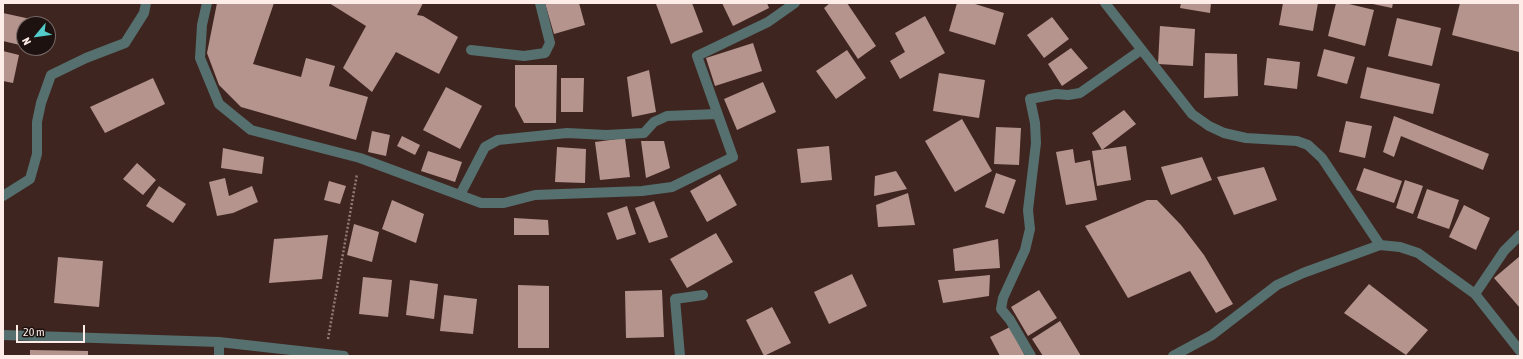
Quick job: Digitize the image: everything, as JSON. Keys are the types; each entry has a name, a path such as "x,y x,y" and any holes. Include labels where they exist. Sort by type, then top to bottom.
{"street":[{"path":"3,196 30,179 37,154 37,122 41,103 51,75 86,58 125,43 144,13 146,3"},
{"path":"207,3 202,25 200,58 218,104 250,130 360,158 480,203 504,203 535,195 642,191 672,187 733,157 698,56 768,22 795,3"},
{"path":"471,50 524,56 545,53 550,43 540,3"},
{"path":"1105,3 1192,114 1209,126 1224,133 1246,138 1297,141 1308,145 1322,158 1380,245"},
{"path":"1031,356 1010,320 1001,309 1003,298 1025,250 1030,229 1028,210 1036,143 1035,123 1030,99 1056,94 1068,95 1080,93 1141,50"},
{"path":"460,195 485,147 498,140 567,133 606,135 644,133 654,122 667,116 717,114"},
{"path":"1475,294 1504,251 1520,235"},
{"path":"1173,356 1212,335 1277,285 1303,273 1380,245 1400,247 1418,254 1475,294 1520,351"},
{"path":"680,356 675,299 703,296"},
{"path":"3,336 219,342 344,356"},
{"path":"219,342 219,356"}],"path":[{"path":"326,355 360,158"}],"building":[{"path":"217,3 274,3 253,64 301,77 306,58 335,66 329,86 368,97 356,140 241,107 219,85 207,53"},
{"path":"329,3 423,3 417,15 423,16 458,37 439,74 396,52 372,92 343,68 366,26"},
{"path":"545,3 579,3 585,25 554,34"},
{"path":"692,3 703,32 671,44 656,4"},
{"path":"722,3 767,3 769,8 733,26"},
{"path":"830,3 847,3 876,46 858,59 824,8"},
{"path":"957,3 972,3 1004,13 995,45 949,31"},
{"path":"1181,3 1211,3 1210,13 1180,8"},
{"path":"1283,3 1318,3 1313,31 1279,25"},
{"path":"1336,3 1345,3 1374,10 1365,46 1328,36"},
{"path":"1368,3 1393,3 1392,8"},
{"path":"1460,3 1520,3 1519,52 1452,35"},
{"path":"3,13 17,16 16,44 3,41"},
{"path":"925,16 945,53 900,79 890,61 905,52 895,33"},
{"path":"1052,17 1069,39 1044,58 1027,35"},
{"path":"1397,18 1441,28 1432,66 1388,56"},
{"path":"1160,26 1195,29 1193,66 1158,64"},
{"path":"753,43 762,71 715,86 706,58"},
{"path":"1071,48 1088,68 1062,86 1048,64"},
{"path":"1324,49 1355,57 1347,84 1317,76"},
{"path":"847,50 866,78 836,99 816,71"},
{"path":"3,51 19,56 13,83 3,81"},
{"path":"1205,53 1237,54 1238,96 1204,98"},
{"path":"1267,58 1300,62 1297,89 1264,85"},
{"path":"515,65 557,65 556,123 524,123 515,106"},
{"path":"1367,67 1440,84 1433,114 1360,98"},
{"path":"649,70 656,112 632,117 627,77"},
{"path":"939,73 985,80 979,118 933,111"},
{"path":"153,78 165,104 105,133 90,107"},
{"path":"561,78 584,78 583,112 561,112"},
{"path":"763,82 776,112 737,130 724,99"},
{"path":"446,87 482,106 460,149 423,130"},
{"path":"1124,110 1136,124 1102,150 1092,133"},
{"path":"1394,116 1489,154 1483,170 1401,136 1394,157 1383,152"},
{"path":"962,119 992,171 955,192 925,141"},
{"path":"1346,121 1372,126 1365,158 1339,152"},
{"path":"996,127 1021,128 1019,165 994,164"},
{"path":"372,131 390,135 386,156 368,152"},
{"path":"402,136 420,145 415,155 397,146"},
{"path":"625,138 630,177 600,180 595,142"},
{"path":"641,141 664,141 670,168 646,178"},
{"path":"829,146 832,180 801,183 797,149"},
{"path":"1126,146 1131,180 1097,186 1092,151"},
{"path":"557,147 586,149 585,183 555,182"},
{"path":"223,148 264,157 262,174 221,168"},
{"path":"1073,149 1075,163 1090,160 1097,200 1066,205 1056,152"},
{"path":"428,151 462,162 455,182 421,171"},
{"path":"1202,157 1212,180 1171,195 1161,167"},
{"path":"137,163 156,180 143,195 123,179"},
{"path":"1264,167 1277,200 1234,215 1217,177"},
{"path":"1364,168 1402,181 1394,203 1356,190"},
{"path":"896,171 907,189 874,196 875,176"},
{"path":"996,173 1016,180 1004,214 985,207"},
{"path":"720,174 737,205 707,222 690,191"},
{"path":"225,178 229,196 252,186 258,202 233,213 217,216 209,182"},
{"path":"1405,180 1423,186 1413,214 1396,208"},
{"path":"329,181 346,186 340,204 324,200"},
{"path":"159,186 186,204 173,223 146,206"},
{"path":"1427,189 1459,200 1449,229 1417,218"},
{"path":"908,193 915,225 878,227 876,205"},
{"path":"392,200 424,214 416,243 382,229"},
{"path":"1147,200 1157,200 1181,225 1204,255 1233,304 1216,313 1190,271 1128,298 1085,226"},
{"path":"654,201 668,237 649,243 635,208"},
{"path":"1464,205 1490,218 1476,250 1449,237"},
{"path":"627,206 636,234 617,240 607,213"},
{"path":"514,218 548,220 549,235 514,235"},
{"path":"354,224 379,232 372,262 347,255"},
{"path":"716,233 733,262 687,288 670,259"},
{"path":"328,235 322,279 269,283 274,239"},
{"path":"998,239 1000,268 955,271 953,249"},
{"path":"1520,256 1520,308 1494,278"},
{"path":"58,257 103,261 99,307 54,303"},
{"path":"852,274 867,306 829,324 814,292"},
{"path":"990,275 989,296 943,303 938,280"},
{"path":"363,277 392,280 388,317 359,314"},
{"path":"410,280 438,284 434,319 406,315"},
{"path":"1369,284 1428,330 1406,355 1344,313"},
{"path":"518,285 549,286 549,348 518,348"},
{"path":"662,290 664,337 626,338 625,291"},
{"path":"1039,290 1057,318 1028,336 1011,307"},
{"path":"444,295 477,299 473,334 440,331"},
{"path":"772,307 791,343 764,356 746,320"},
{"path":"1060,321 1081,356 1043,356 1032,339"},
{"path":"1010,327 1025,356 1000,356 990,337"},
{"path":"30,350 88,351 88,356 30,356"}]}
